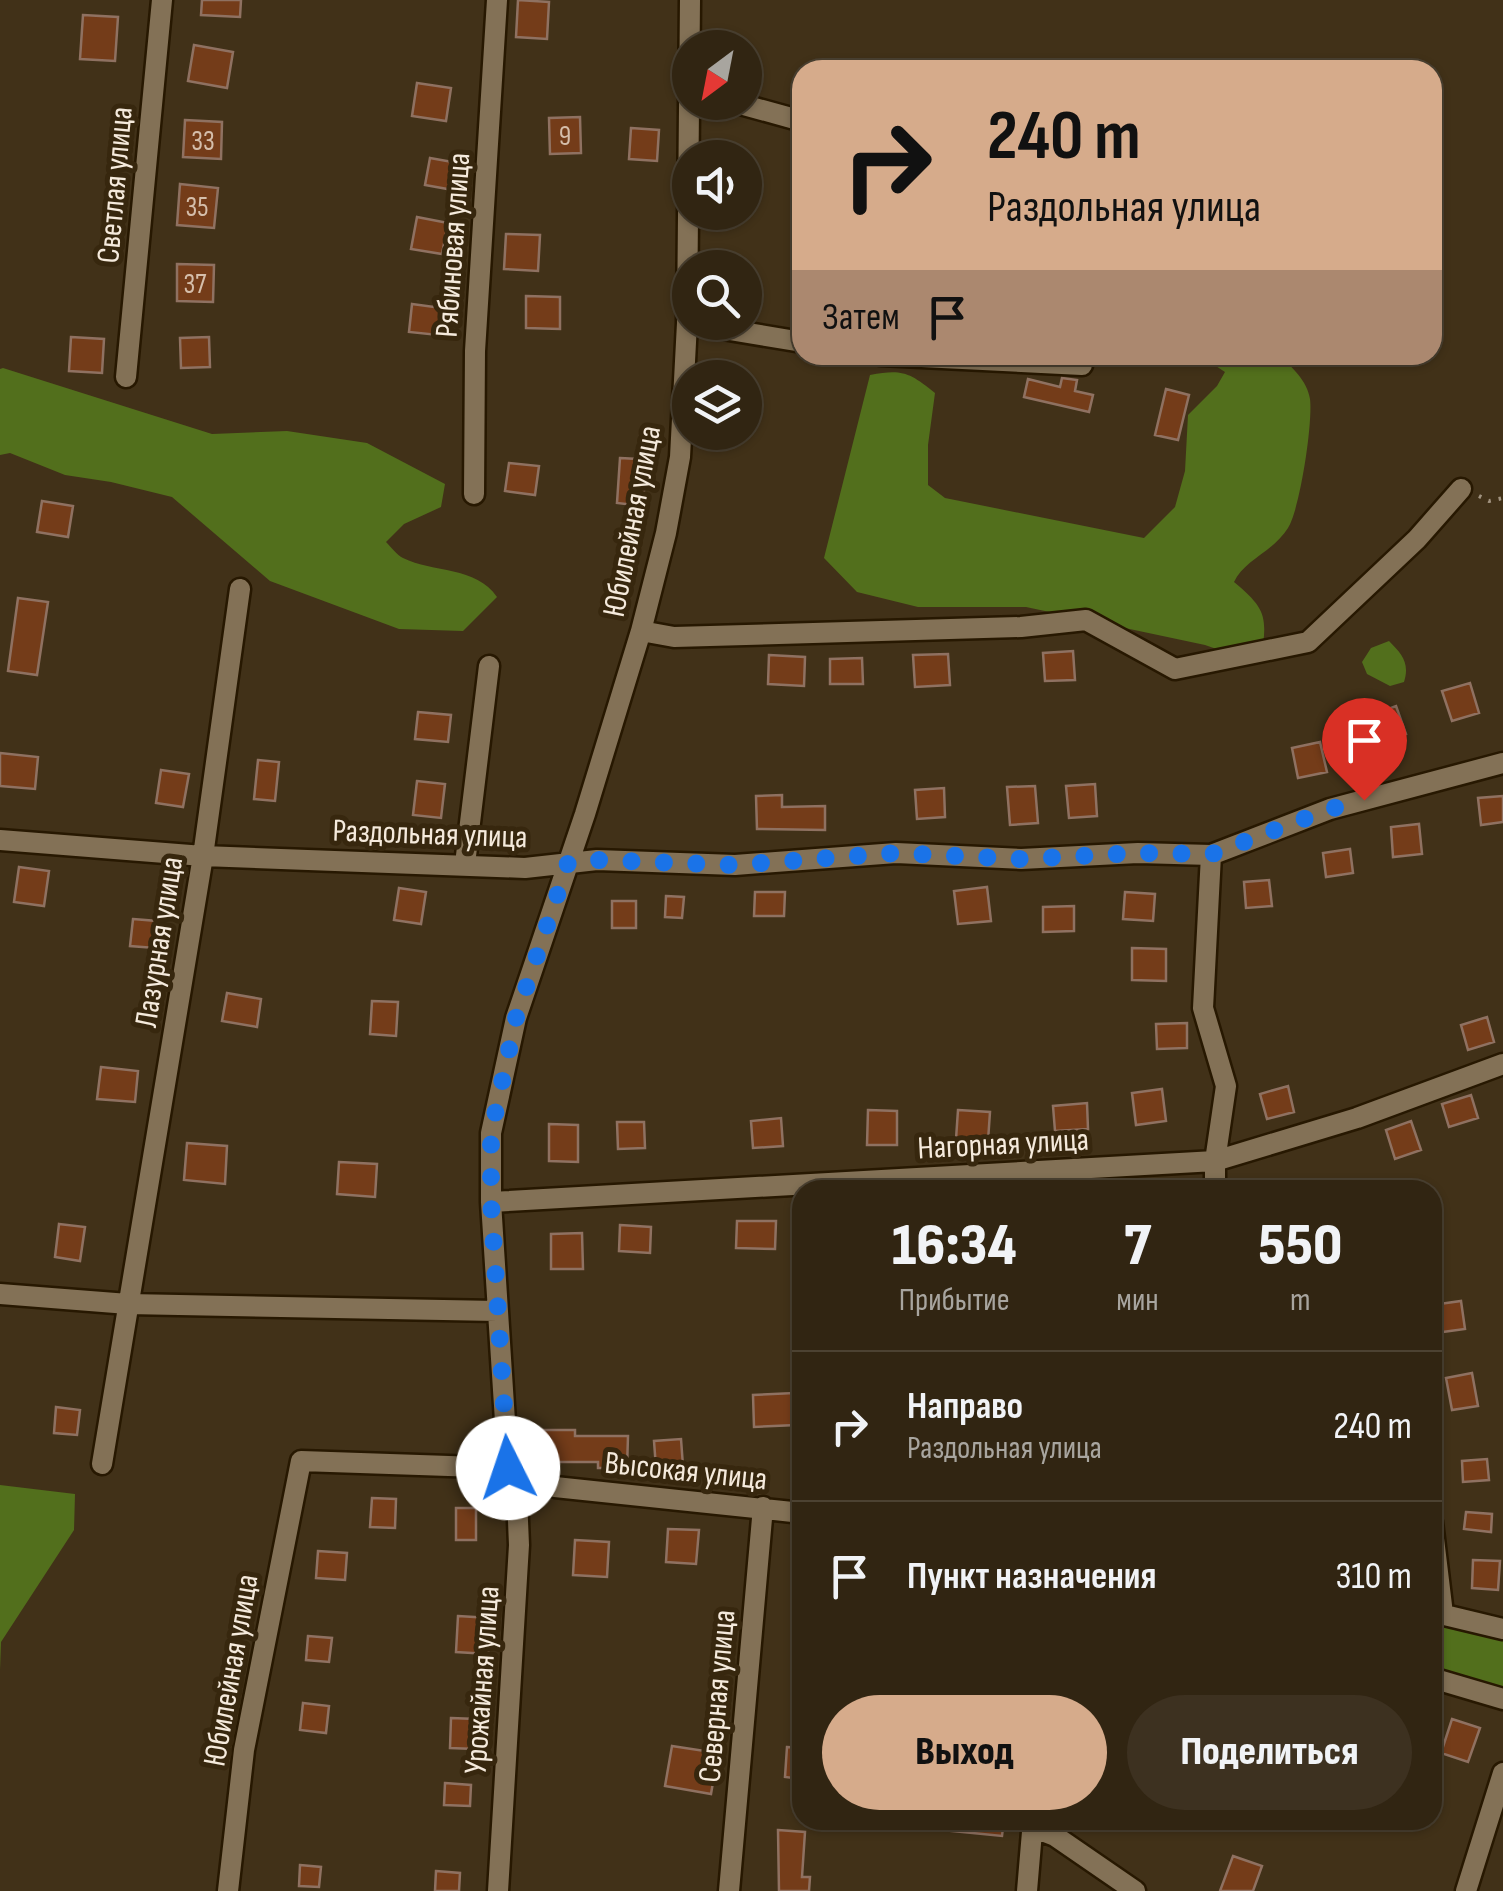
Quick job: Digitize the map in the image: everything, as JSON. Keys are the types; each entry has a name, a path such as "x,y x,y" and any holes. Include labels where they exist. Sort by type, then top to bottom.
{"street":[{"name":"Светлая улица","path":"126,377 162,0"},
{"name":"Рябиновая улица","path":"474,494 475,351 498,0"},
{"name":"Юбилейная улица","path":"690,0 690,30"},
{"path":"762,110 792,118"},
{"name":"Юбилейная улица","path":"688,250 690,120"},
{"path":"762,335 792,340"},
{"name":"Юбилейная улица","path":"491,1202 491,1133 516,1018 641,631 666,533 680,457 686,340"},
{"path":"641,631 674,636 1021,628 1086,620 1175,669 1308,642 1417,539 1461,489"},
{"name":"Лазурная улица","path":"102,1464 203,856 240,589"},
{"path":"465,864 489,666"},
{"name":"Раздольная улица","path":"0,840 203,856 526,868 597,860 735,865 896,853 1021,859 1212,854 1330,809 1503,763"},
{"path":"1212,854 1203,1008 1226,1086 1215,1180"},
{"name":"Нагорная улица","path":"879,1180 1215,1161 1357,1118 1503,1064"},
{"name":"Нагорная улица","path":"491,1202 792,1185"},
{"name":"Урожайная улица","path":"491,1202 519,1545 498,1891"},
{"path":"0,1294 128,1304 497,1310"},
{"name":"Юбилейная улица","path":"228,1891 244,1750 301,1461"},
{"name":"Высокая улица","path":"301,1461 512,1470 555,1487 792,1511"},
{"name":"Северная улица","path":"729,1891 763,1507"},
{"path":"1442,1614 1503,1629"},
{"path":"1442,1681 1503,1699"},
{"path":"1466,1891 1503,1773"},
{"path":"1027,1891 1032,1830"},
{"path":"1044,1830 1135,1891"}],"path":[{"path":"1461,489 1489,500 1503,498"}],"green space":[{"path":"1214,365 1289,365 1302,380 1310,399 1305,465 1293,518 1282,536 1234,582 1253,600 1262,616 1261,660 1251,661 1205,645 1026,607 918,607 857,592 824,558 870,375 905,374 935,393 928,445 928,485 945,498 1144,538 1175,507 1185,471 1188,415 1217,386 1225,372"},
{"path":"3,368 212,434 287,431 367,443 445,484 441,507 404,524 386,542 396,553 415,563 478,580 497,597 463,631 399,629 270,581 172,497 65,475 10,453 0,455"},
{"path":"1389,641 1406,669 1404,682 1390,686 1367,674 1362,662 1371,648"},
{"path":"0,1485 75,1494 74,1530 1,1642 0,1670"},
{"path":"1442,1622 1503,1639 1503,1690 1442,1671"}],"building":[{"path":"202,0 241,0 240,17 201,15"},
{"path":"518,0 549,2 547,39 516,37"},
{"path":"83,15 118,17 115,61 80,59"},
{"path":"194,45 233,52 227,88 188,81"},
{"path":"417,83 451,88 446,121 412,116"},
{"path":"580,117 581,153 550,154 549,118"},
{"path":"185,120 222,122 221,159 183,157"},
{"path":"631,128 659,130 657,161 629,159"},
{"path":"430,158 458,163 453,190 425,185"},
{"path":"180,184 218,188 214,228 177,225"},
{"path":"417,217 448,223 442,254 411,249"},
{"path":"506,234 540,235 538,271 504,269"},
{"path":"177,264 214,265 213,302 177,301"},
{"path":"526,296 560,297 560,329 526,328"},
{"path":"412,304 442,308 438,335 409,332"},
{"path":"71,337 104,339 102,373 69,371"},
{"path":"209,337 210,367 181,368 180,338"},
{"path":"1062,378 1077,380 1075,391 1093,395 1089,412 1024,397 1028,379 1060,387"},
{"path":"1166,389 1189,395 1178,440 1155,435"},
{"path":"620,458 638,459 636,489 644,490 643,506 617,503"},
{"path":"509,463 539,466 535,495 505,491"},
{"path":"42,501 73,506 68,537 37,532"},
{"path":"18,598 48,602 37,675 8,671"},
{"path":"1073,651 1075,680 1045,681 1043,653"},
{"path":"948,654 950,685 915,687 913,655"},
{"path":"769,655 805,657 804,686 768,684"},
{"path":"862,658 863,684 830,684 830,659"},
{"path":"1470,683 1479,713 1452,721 1442,691"},
{"path":"1396,706 1406,734 1381,743 1371,715"},
{"path":"418,712 451,715 448,742 415,739"},
{"path":"1320,742 1327,772 1298,778 1292,748"},
{"path":"0,753 38,757 35,789 0,786"},
{"path":"258,760 279,762 275,801 254,799"},
{"path":"161,770 189,774 183,807 156,803"},
{"path":"417,781 445,784 441,818 413,815"},
{"path":"1095,784 1097,816 1069,818 1066,786"},
{"path":"1035,786 1038,823 1010,825 1007,787"},
{"path":"944,788 945,817 917,819 915,790"},
{"path":"782,795 782,807 825,806 825,830 757,829 756,796"},
{"path":"1503,796 1503,822 1481,825 1478,798"},
{"path":"1419,824 1422,854 1393,857 1391,827"},
{"path":"1350,849 1353,873 1326,877 1323,853"},
{"path":"19,867 49,871 44,906 14,902"},
{"path":"1269,880 1272,906 1246,908 1244,882"},
{"path":"987,887 991,921 958,924 954,891"},
{"path":"399,888 426,892 421,924 394,920"},
{"path":"755,892 785,892 784,916 754,916"},
{"path":"1125,892 1155,894 1153,921 1123,919"},
{"path":"666,896 684,897 682,918 665,917"},
{"path":"612,901 636,901 636,928 612,928"},
{"path":"1074,906 1074,931 1043,932 1043,907"},
{"path":"133,919 157,921 155,948 130,946"},
{"path":"1132,948 1166,949 1166,981 1132,980"},
{"path":"227,993 261,999 257,1027 222,1021"},
{"path":"372,1001 398,1002 396,1036 370,1034"},
{"path":"1487,1017 1494,1042 1468,1050 1461,1025"},
{"path":"1187,1023 1187,1048 1157,1049 1156,1024"},
{"path":"101,1067 138,1071 135,1102 97,1099"},
{"path":"1288,1086 1294,1112 1267,1119 1260,1094"},
{"path":"1162,1089 1166,1121 1136,1125 1132,1093"},
{"path":"1471,1095 1478,1118 1449,1127 1442,1104"},
{"path":"1087,1103 1088,1129 1055,1131 1053,1106"},
{"path":"868,1110 897,1111 897,1145 867,1145"},
{"path":"958,1110 990,1112 988,1141 956,1139"},
{"path":"781,1118 783,1146 753,1148 751,1121"},
{"path":"1411,1121 1421,1150 1395,1159 1386,1130"},
{"path":"617,1122 644,1122 645,1148 618,1149"},
{"path":"549,1124 578,1125 578,1162 549,1161"},
{"path":"187,1143 227,1146 225,1184 184,1180"},
{"path":"339,1162 377,1164 375,1197 337,1194"},
{"path":"737,1221 776,1221 775,1249 736,1248"},
{"path":"59,1224 85,1227 80,1261 55,1257"},
{"path":"620,1225 651,1227 650,1253 619,1251"},
{"path":"582,1233 583,1269 551,1269 551,1234"},
{"path":"1461,1301 1465,1329 1442,1332 1442,1304"},
{"path":"1472,1373 1478,1406 1452,1410 1446,1378"},
{"path":"792,1393 792,1425 754,1427 753,1395"},
{"path":"56,1407 80,1410 77,1435 54,1433"},
{"path":"542,1430 575,1430 575,1436 628,1436 627,1468 598,1468 598,1462 542,1462"},
{"path":"681,1439 683,1466 656,1468 654,1441"},
{"path":"1487,1459 1489,1480 1463,1482 1462,1461"},
{"path":"372,1498 396,1499 395,1528 370,1527"},
{"path":"456,1508 476,1508 476,1540 456,1540"},
{"path":"1466,1512 1492,1514 1491,1532 1464,1529"},
{"path":"668,1529 699,1530 696,1564 666,1562"},
{"path":"575,1540 609,1542 607,1577 573,1575"},
{"path":"318,1551 347,1553 345,1580 316,1578"},
{"path":"1473,1560 1500,1561 1498,1590 1472,1588"},
{"path":"458,1616 490,1618 488,1654 456,1652"},
{"path":"308,1636 332,1638 329,1662 306,1660"},
{"path":"303,1703 329,1706 326,1733 300,1730"},
{"path":"451,1718 476,1719 475,1749 450,1748"},
{"path":"1452,1719 1480,1728 1468,1762 1442,1753"},
{"path":"672,1746 718,1753 711,1794 665,1786"},
{"path":"787,1747 792,1747 792,1778 785,1777"},
{"path":"445,1783 471,1785 470,1806 444,1805"},
{"path":"778,1830 805,1832 802,1877 810,1877 809,1891 779,1891"},
{"path":"943,1830 1003,1830 1002,1836"},
{"path":"1233,1856 1262,1866 1253,1891 1220,1891"},
{"path":"300,1865 321,1867 319,1887 299,1886"},
{"path":"436,1871 460,1873 459,1891 435,1891"}],"route":[{"path":"508,1468 489,1165 491,1133 516,1018 568,863 597,860 735,865 896,853 1021,859 1212,854 1364,800"}]}
